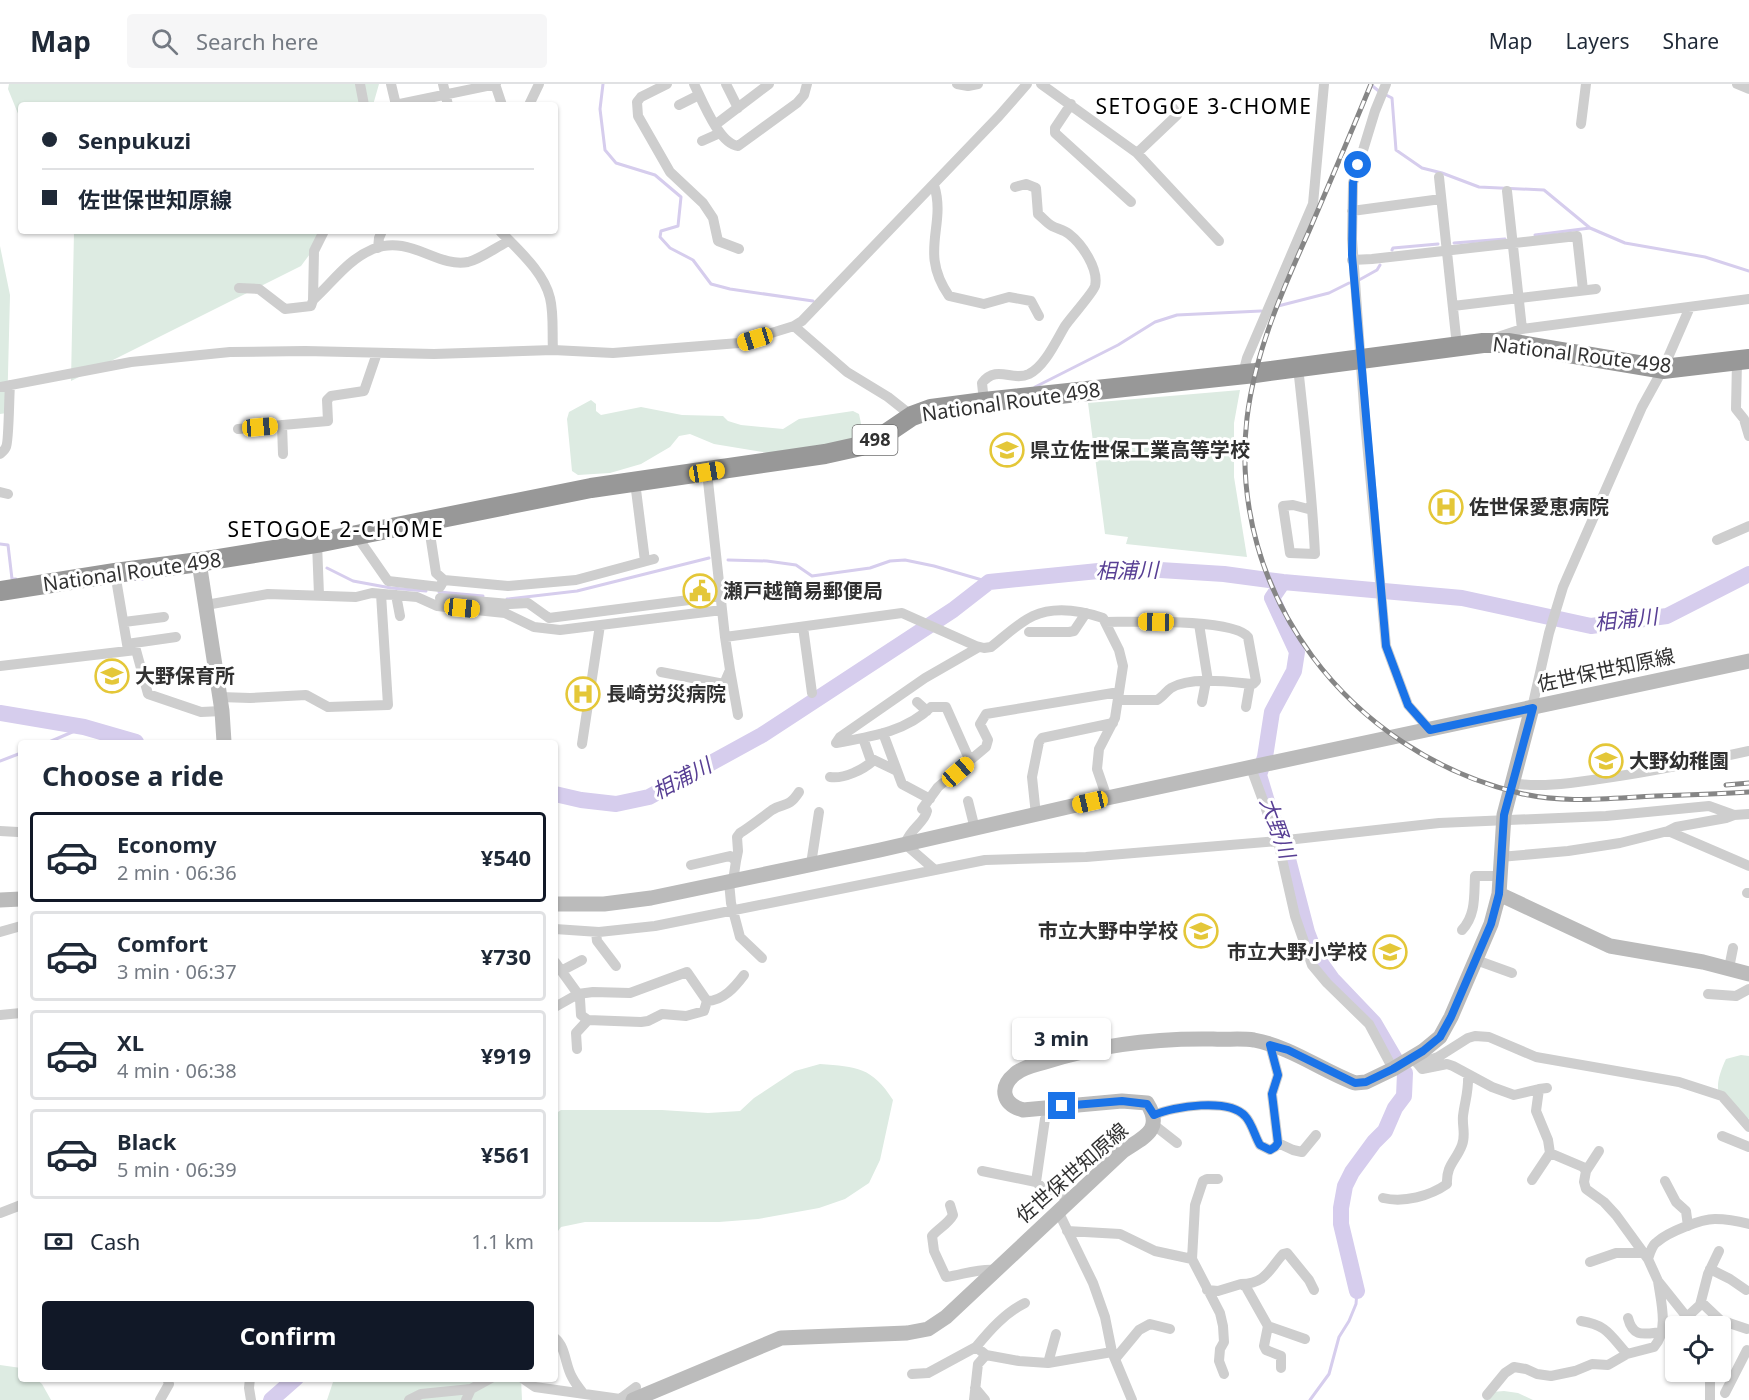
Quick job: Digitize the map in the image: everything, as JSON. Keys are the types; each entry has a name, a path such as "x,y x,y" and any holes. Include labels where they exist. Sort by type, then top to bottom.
{"highway":[{"name":"National Route 498","path":"0,591 317,543 591,488 707,472 861,446 881,437 912,416 931,409 1243,374 1483,342 1509,343 1663,369 1743,360"}],"main road":[{"path":"199,562 222,712 224,740"},
{"name":"佐世保世知原線","path":"630,1396 781,1338 907,1333 928,1329 946,1317 1124,1151 1146,1136 1154,1120 1147,1104 1122,1101 1023,1110 1012,1107 1005,1099 1005,1090 1008,1080 1019,1071 1069,1054 1123,1043 1181,1039 1253,1040 1288,1050 1355,1083 1366,1082 1415,1061 1440,1037 1491,924 1499,894 1504,817 1533,708 1749,661"},
{"path":"558,904 630,902 1533,708"},
{"path":"1499,894 1610,946 1703,962 1749,974"},
{"path":"0,900 18,898"}],"street":[{"path":"360,84 363,102"},
{"path":"391,84 394,102"},
{"path":"409,102 495,84 501,102"},
{"path":"531,102 539,84"},
{"path":"667,84 641,97 637,102 638,116 670,172 703,203 713,218 718,241 739,249"},
{"path":"694,84 718,129 725,140 733,146 742,144 797,103 804,95 807,84"},
{"path":"726,84 738,108"},
{"path":"702,141 718,129 738,108 769,84"},
{"path":"957,84 968,86 978,84"},
{"path":"0,454 7,446 8,438 5,386 131,362 207,354 304,351 434,354 553,350 613,353 739,343 794,326 811,313 1027,84"},
{"path":"1041,84 1137,153 1219,241"},
{"path":"1243,374 1247,358 1313,204 1324,84"},
{"path":"1581,124 1586,84"},
{"path":"1737,84 1749,90"},
{"path":"1385,86 1353,183 1353,260 1386,646 1408,705 1430,730"},
{"path":"679,105 699,95"},
{"path":"1071,104 1055,128 1055,133 1131,202"},
{"path":"1137,153 1177,115"},
{"path":"1439,177 1457,346"},
{"path":"984,402 982,383 986,378 994,374 1026,375 1031,373 1044,359 1069,321 1095,288 1095,274 1090,259 1070,234 1049,225 1038,214 1036,188 1026,184 1015,187"},
{"path":"934,185 938,197 933,248 934,266 949,296 984,304 1009,297 1031,301 1039,316"},
{"path":"1508,191 1522,329"},
{"path":"1352,211 1441,199"},
{"path":"239,288 259,289 285,309 311,306 314,251 322,234"},
{"path":"378,248 381,234"},
{"path":"503,234 533,268 547,288 551,301 553,350"},
{"path":"1353,260 1577,236 1583,290"},
{"path":"313,300 354,260 378,248 394,245 411,247 451,261 469,262 509,241"},
{"path":"1453,306 1596,289"},
{"path":"1483,342 1522,329 1749,299"},
{"path":"1533,708 1549,633 1563,587 1642,407 1663,369 1690,307"},
{"path":"794,326 847,372 888,397 912,416"},
{"path":"238,429 328,421 327,400 331,396 364,391 377,353"},
{"path":"1743,360 1736,409 1744,418 1749,435"},
{"path":"1298,367 1312,510 1315,554 1290,553 1283,506 1312,510"},
{"path":"282,424 284,454"},
{"path":"707,472 725,637 738,715"},
{"path":"206,605 268,594 356,597 372,593 417,597 576,580 650,560 635,482"},
{"path":"428,521 441,593"},
{"path":"1717,540 1749,526"},
{"path":"356,535 388,581 441,593 510,604 528,603 549,618 720,596"},
{"path":"317,543 319,595"},
{"path":"116,573 128,647"},
{"path":"441,593 506,613 542,629 560,630 722,610"},
{"path":"128,647 136,650 148,694 201,712 222,712 250,698 306,695 328,707 388,705 381,594"},
{"path":"396,595 400,616"},
{"path":"725,637 902,613 977,647 991,647 1036,614 1059,610 1086,613 1103,618 1119,650 1123,666 1115,718 1099,749 1097,769 1107,798"},
{"path":"1029,632 1074,631 1086,613"},
{"path":"124,622 164,617"},
{"path":"925,804 939,787 986,747 988,740 980,724 986,714 1118,696 1157,700 1170,688 1180,684 1207,681 1253,684 1256,681 1248,637 1244,632 1199,624 1105,622"},
{"path":"1199,624 1207,681 1203,702"},
{"path":"582,744 600,625"},
{"path":"803,627 812,693"},
{"path":"0,666 128,647 176,637"},
{"path":"970,761 946,707 930,707 921,717 896,729 863,738 836,742 925,678 977,647"},
{"path":"661,672 724,684 730,670"},
{"path":"1246,707 1250,684"},
{"path":"917,702 927,711"},
{"path":"1036,814 1032,777 1039,742 1042,738 1113,723"},
{"path":"883,733 902,784 925,804 927,811 926,817 909,832 905,844 935,870"},
{"path":"863,738 870,758 897,771"},
{"path":"1512,783 1563,784 1660,770 1749,751"},
{"path":"830,777 838,778 867,767 874,760"},
{"path":"1251,768 1278,841 1295,916 1312,965 1369,1024 1393,1069"},
{"path":"762,958 740,937 732,910 731,881 738,851 737,837 774,808 785,807 799,792"},
{"path":"968,801 975,829"},
{"path":"558,929 596,932 655,926 985,861 1086,857 1278,841 1504,817 1519,820 1606,816 1709,806 1734,815"},
{"path":"811,864 819,812"},
{"path":"1500,856 1568,851 1620,843 1676,827 1749,814"},
{"path":"0,831 18,832"},
{"path":"1668,831 1749,866"},
{"path":"692,865 730,856 736,861"},
{"path":"1462,930 1469,922 1474,905 1475,876 1500,876"},
{"path":"0,932 18,927"},
{"path":"596,932 597,941 616,966"},
{"path":"1729,968 1733,948"},
{"path":"582,960 558,966 578,994 581,1015 588,1020 641,1022 662,1014 686,1016 704,1011 707,1001"},
{"path":"1476,960 1512,973"},
{"path":"558,1005 578,994 630,993 687,972 707,1001"},
{"path":"707,1001 715,1001 734,988 744,975"},
{"path":"1708,994 1736,996 1749,989"},
{"path":"0,1015 18,1013"},
{"path":"577,1049 576,1033 588,1020"},
{"path":"1415,1061 1438,1057 1468,1038 1489,1037 1536,1057 1679,1082 1722,1096 1749,1127"},
{"path":"1177,1143 1154,1120 1164,1110 1186,1106 1213,1106 1233,1108 1245,1116 1260,1145 1270,1150 1275,1147 1278,1143 1272,1094 1278,1075 1270,1045"},
{"path":"1415,1061 1422,1069 1448,1064 1492,1087 1514,1095 1543,1089 1536,1111 1548,1140 1550,1153 1532,1180"},
{"path":"1383,1198 1403,1200 1436,1192 1447,1184 1448,1169 1462,1145 1463,1117 1468,1100 1468,1074"},
{"path":"1036,1182 1046,1119"},
{"path":"1278,1143 1302,1152 1316,1135"},
{"path":"1722,1136 1749,1147"},
{"path":"1599,1151 1586,1171 1584,1182 1586,1189 1604,1202 1616,1215 1658,1281 1685,1316"},
{"path":"1550,1153 1583,1167 1586,1171"},
{"path":"982,1171 1036,1182 1046,1191 1072,1198"},
{"path":"1218,1179 1203,1181 1195,1205 1192,1259 1220,1313 1224,1342 1220,1349 1219,1361 1224,1374"},
{"path":"1665,1181 1676,1202 1686,1211 1688,1226"},
{"path":"950,1205 953,1215 932,1236 934,1251 946,1277 985,1268 996,1270"},
{"path":"0,1213 18,1206"},
{"path":"1058,1211 1093,1283 1105,1317 1113,1355 1132,1400"},
{"path":"1645,1258 1656,1242 1688,1226 1713,1219 1735,1220 1749,1224"},
{"path":"932,1236 958,1223"},
{"path":"1067,1231 1120,1234 1155,1251 1192,1259"},
{"path":"1693,1316 1701,1302 1710,1269 1719,1251"},
{"path":"1207,1290 1218,1291 1241,1284 1259,1282 1283,1254 1287,1253 1309,1280 1314,1290"},
{"path":"1590,1262 1616,1253 1645,1258"},
{"path":"1710,1269 1746,1290"},
{"path":"1487,1395 1514,1367 1551,1376 1575,1371 1592,1364 1608,1365 1627,1354 1654,1347 1661,1332 1663,1318 1658,1281"},
{"path":"1241,1284 1246,1287 1268,1326 1305,1339"},
{"path":"1701,1302 1720,1320 1747,1329"},
{"path":"912,1374 928,1373 976,1347 1012,1309 1025,1303"},
{"path":"1628,1318 1630,1327 1635,1332 1641,1334 1661,1332"},
{"path":"1581,1321 1597,1323 1627,1354"},
{"path":"976,1347 986,1356 1048,1363 1113,1355 1139,1330 1150,1324 1170,1329"},
{"path":"1268,1326 1264,1346 1266,1350 1281,1356 1281,1368"},
{"path":"1048,1363 1056,1334"},
{"path":"558,1340 571,1376 583,1393"},
{"path":"1710,1382 1710,1399 1727,1392 1747,1350 1749,1351"},
{"path":"974,1400 978,1364 986,1356"},
{"path":"160,1400 168,1382"},
{"path":"250,1382 251,1400"},
{"path":"409,1400 422,1395 471,1389 484,1382"},
{"path":"528,1382 535,1387 620,1398 630,1396"},
{"path":"975,1388 985,1400"},
{"path":"466,1400 471,1389"}],"shaded area":[{"path":"9,84 379,84 374,102 18,102 18,114 8,89"},
{"path":"74,234 325,234 301,266 71,381"},
{"path":"0,246 10,295 7,413 0,414"},
{"path":"1240,390 1234,423 1234,477 1247,557 1126,544 1128,537 1105,534 1088,403"},
{"path":"591,400 596,404 596,411 601,415 641,407 682,415 723,416 728,421 741,425 783,429 799,419 853,411 859,414 863,433 852,440 781,455 714,444 690,434 679,436 670,447 641,464 610,473 578,475 572,471 567,419 569,412"},
{"path":"1741,1055 1749,1056 1749,1119 1723,1102 1718,1088 1721,1070 1726,1059"},
{"path":"820,1064 854,1068 878,1081 893,1100 880,1160 869,1183 845,1199 819,1208 758,1219 719,1222 585,1222 561,1227 558,1231 558,1112 561,1110 662,1110 708,1113 740,1111 754,1098 795,1071"},
{"path":"0,1365 18,1368 18,1382 40,1382 51,1400 0,1400"},
{"path":"333,1382 521,1382 522,1400 327,1400"},
{"path":"1492,1392 1518,1393 1533,1400 1484,1400"}],"waterway":[{"path":"603,84 600,109 605,150 616,163 655,175 681,197 678,226 661,231 660,237 670,248 693,260 711,284 730,289 813,301"},
{"path":"1370,84 1380,92"},
{"path":"1386,95 1392,98 1396,150 1422,168 1479,187 1544,190 1590,228 1625,243 1705,257 1749,271"},
{"path":"1535,235 1590,228"},
{"path":"1454,243 1505,239"},
{"path":"1392,250 1393,248 1438,244"},
{"path":"1359,280 1377,270 1380,265"},
{"path":"1278,306 1329,293 1349,283"},
{"path":"1035,387 1118,345 1155,322 1177,315 1261,311"},
{"path":"0,544 8,545 12,579 16,579"},
{"path":"507,599 577,591 709,558"},
{"path":"728,560 767,561 796,565 812,576 870,568 890,561 905,560 989,582"},
{"path":"327,568 353,581 426,591"},
{"name":"相浦川","path":"558,795 616,804 649,797 762,735 953,610 989,582 1128,568 1224,574 1283,582 1462,598 1591,626 1667,616 1749,574"},
{"path":"125,580 143,579"},
{"name":"大野川","path":"1283,582 1272,598 1297,652 1294,671 1272,712 1265,757 1259,775 1271,815 1282,836 1307,932 1317,958 1332,979 1374,1023 1395,1059"},
{"path":"439,592 483,596"},
{"name":"相浦川","path":"0,713 84,727 129,740"},
{"path":"54,740 84,727"},
{"path":"0,761 18,754"},
{"name":"大野川","path":"1357,1291 1341,1224 1345,1186 1352,1172 1385,1131 1395,1108 1404,1096 1405,1073"},
{"path":"1310,1400 1329,1374 1339,1337 1356,1304 1357,1291"},
{"path":"271,1400 291,1382"}],"railway":[{"path":"1371,84 1271,322 1251,393 1247,418 1246,483 1257,545 1280,603 1312,656 1353,703 1402,742 1458,772 1519,793 1553,798 1604,799 1749,792"},
{"path":"1726,785 1749,783"}],"place":[{"name":"県立佐世保工業高等学校","path":"1007,450"},
{"name":"佐世保愛恵病院","path":"1446,507"},
{"name":"瀬戸越簡易郵便局","path":"700,591"},
{"name":"大野保育所","path":"112,676"},
{"name":"長崎労災病院","path":"583,694"},
{"name":"大野幼稚園","path":"1606,761"},
{"name":"市立大野中学校","path":"1201,931"},
{"name":"市立大野小学校","path":"1390,952"}],"district":[{"name":"SETOGOE 3-CHOME","path":"1204,107"},
{"name":"SETOGOE 2-CHOME","path":"336,530"}],"route":[{"path":"1062,1106 1122,1101 1147,1104 1154,1115 1164,1110 1186,1106 1233,1108 1245,1116 1260,1145 1270,1150 1278,1143 1272,1094 1278,1075 1270,1045 1288,1050 1355,1083 1366,1082 1393,1069 1423,1051 1440,1037 1491,924 1499,894 1504,815 1533,708 1430,730 1408,705 1386,646 1352,255 1353,183 1358,165"}]}
